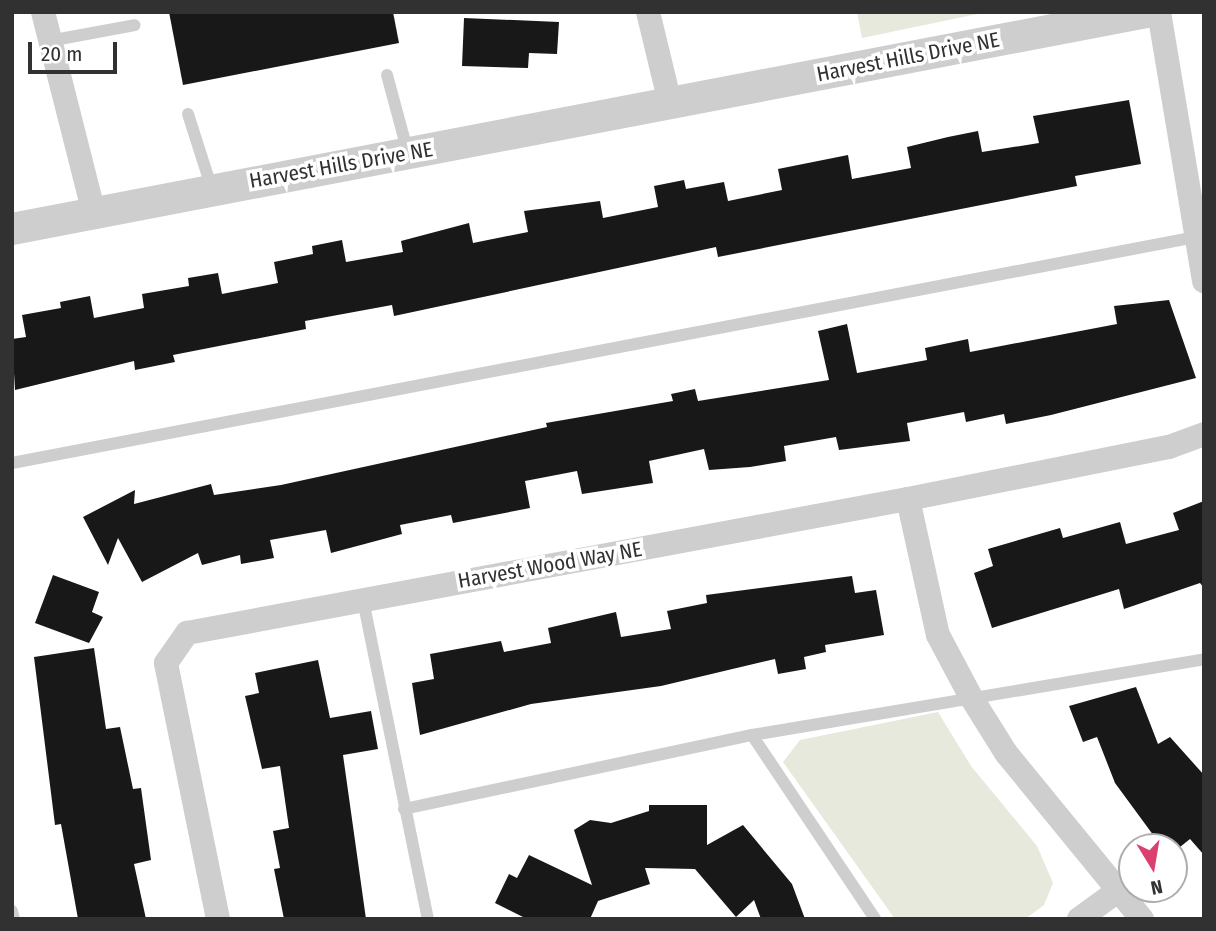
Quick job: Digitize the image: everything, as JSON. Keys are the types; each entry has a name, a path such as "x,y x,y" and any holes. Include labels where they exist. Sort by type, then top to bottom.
{"street":[{"path":"43,12 94,213"},
{"path":"648,12 670,103"},
{"name":"Harvest Hills Drive NE","path":"12,229 1146,12"},
{"path":"1159,12 1204,281"},
{"name":"Harvest Wood Way NE","path":"218,919 166,663 187,633 908,499 1169,447 1204,434"},
{"path":"908,499 938,635 1006,753 1118,889"},
{"path":"1079,919 1118,891"},
{"path":"1129,903 1142,919"}],"lane":[{"path":"49,41 135,25"},
{"path":"387,75 408,153"},
{"path":"188,114 212,189"},
{"path":"12,463 1198,236"},
{"path":"363,600 428,919"},
{"path":"404,809 752,735 971,696 1204,659"},
{"path":"752,735 875,919"},
{"path":"12,911 14,919"}],"shaded area":[{"path":"857,12 987,12 862,38"},
{"path":"938,712 971,766 1037,846 1053,883 1044,905 1025,919 895,919 783,762 800,740"}],"building":[{"path":"169,12 393,12 399,43 183,85"},
{"path":"464,18 559,22 557,54 529,53 528,68 462,66"},
{"path":"1129,100 1141,164 1075,176 1077,186 718,257 716,247 394,316 392,305 305,321 306,329 173,355 175,362 135,370 134,361 15,390 12,339 26,337 22,315 61,308 60,302 90,296 94,318 144,308 142,294 189,286 188,278 218,273 222,294 278,283 274,262 313,254 312,246 342,240 346,262 403,252 401,241 469,223 473,243 528,232 524,211 600,201 603,218 658,207 654,186 684,180 686,189 724,182 728,201 782,190 778,169 848,155 852,179 911,168 907,147 978,131 982,152 1039,143 1033,116"},
{"path":"1169,300 1196,378 1006,424 1004,414 966,422 964,412 907,423 910,441 839,450 836,437 784,446 786,461 750,467 709,470 704,449 649,461 653,483 582,494 577,471 525,481 530,508 453,523 451,515 400,525 402,534 331,553 326,530 270,540 274,558 241,564 240,555 202,565 198,553 142,582 118,538 108,565 83,517 135,490 134,504 211,484 214,495 281,485 547,427 546,423 673,401 671,394 695,389 698,401 829,380 818,331 847,324 857,373 927,360 925,348 968,339 970,352 1117,324 1114,306"},
{"path":"1204,501 1204,588 1200,583 1124,609 1119,589 992,628 974,573 993,566 988,549 1060,528 1063,538 1120,522 1126,544 1179,530 1173,513"},
{"path":"53,575 99,592 92,612 103,617 89,643 35,623"},
{"path":"852,576 855,593 876,590 884,635 825,645 826,652 804,657 806,669 778,674 775,659 661,686 531,704 420,735 412,683 434,679 430,654 501,641 504,652 551,643 548,628 616,612 621,637 671,629 667,611 707,603 706,595"},
{"path":"94,648 106,729 120,727 133,789 141,788 151,860 134,864 146,919 78,919 61,824 55,825 34,657"},
{"path":"318,660 330,718 371,711 378,749 343,755 366,919 284,919 274,869 280,868 273,831 289,828 280,766 262,769 245,696 259,693 255,673"},
{"path":"1136,687 1158,744 1170,737 1204,775 1204,855 1190,839 1188,841 1188,833 1152,833 1115,783 1097,737 1083,742 1069,706"},
{"path":"649,805 707,805 707,845 743,825 792,884 805,919 761,919 754,900 736,917 695,869 645,868 650,884 598,901 590,919 527,919 495,903 509,874 517,878 529,855 592,885 574,830 590,820 611,823 649,811"}]}
